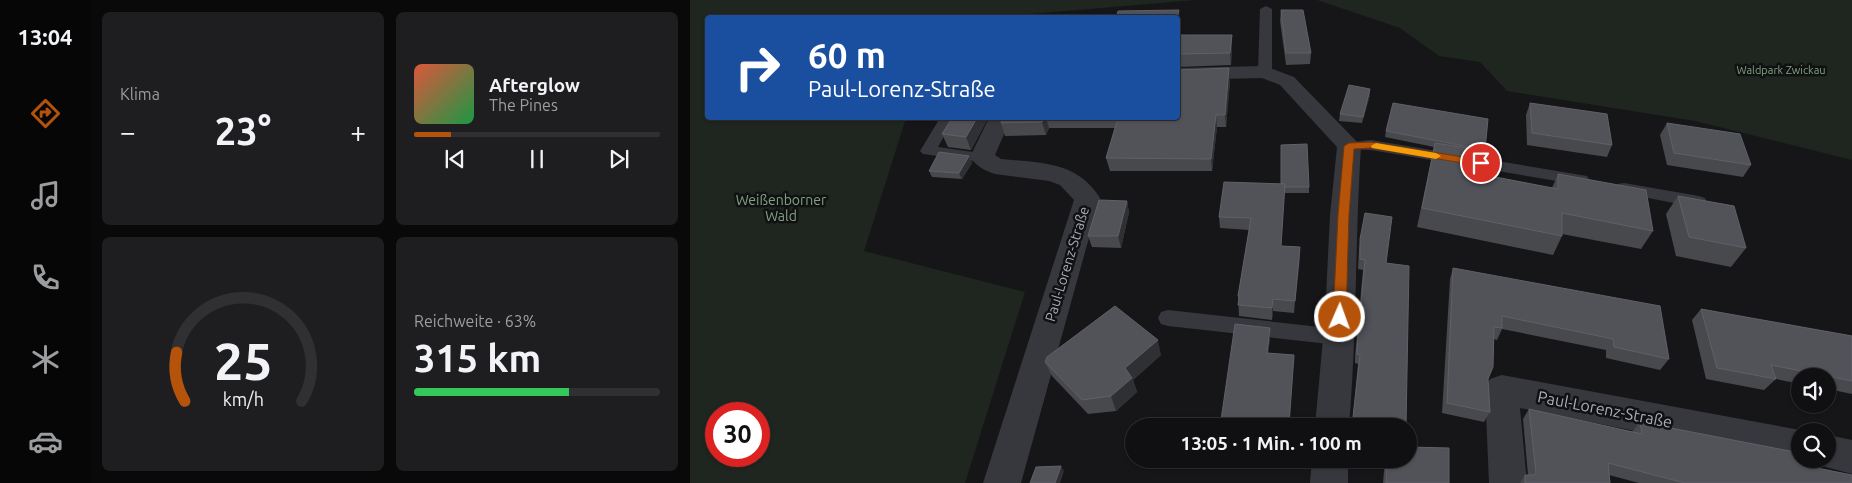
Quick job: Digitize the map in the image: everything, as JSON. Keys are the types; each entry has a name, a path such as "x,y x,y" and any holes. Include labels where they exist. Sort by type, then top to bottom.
{"street":[{"path":"1180,74 1265,72 1287,81 1349,146 1343,215 1333,418"},
{"path":"982,157 999,120"},
{"name":"Paul-Lorenz-Straße","path":"982,157 995,166 1053,173 1069,179 1087,198 1002,483"},
{"name":"Paul-Lorenz-Straße","path":"1508,483 1502,390 1791,445"},
{"path":"1836,454 1852,457"},
{"path":"1329,483 1330,468"}],"lane":[{"path":"1265,72 1266,8"},
{"path":"946,120 928,151 982,157"},
{"path":"1349,146 1371,145 1592,182"},
{"path":"1611,186 1715,205"},
{"path":"1168,318 1338,337"}],"green space":[{"name":"Weißenborner Wald","path":"690,0 1195,0 1019,15 705,15 705,120 905,120 864,251 1025,292 965,483 690,483"},
{"name":"Waldpark Zwickau","path":"1317,0 1852,0 1852,160 1695,121 1507,91 1480,62 1439,56 1400,28"}],"building":[{"path":"1179,10 1178,15 1117,15 1118,11"},
{"path":"1281,10 1303,10 1311,53 1286,53"},
{"path":"1180,35 1232,35 1230,53 1180,54"},
{"path":"1229,68 1225,115 1216,115 1211,159 1106,158 1117,120 1180,120 1180,70"},
{"path":"1349,85 1370,89 1363,117 1340,114"},
{"path":"1393,103 1488,119 1485,150 1386,131"},
{"path":"1530,103 1607,114 1612,145 1532,133"},
{"path":"951,120 976,120 966,137 942,134"},
{"path":"1002,120 1043,120 1042,122 1001,123"},
{"path":"1667,123 1740,134 1751,165 1674,153"},
{"path":"1435,143 1487,151 1485,175 1558,189 1558,174 1646,190 1653,231 1562,213 1562,236 1422,208"},
{"path":"1307,144 1309,187 1284,187 1285,184 1281,183 1281,145"},
{"path":"939,152 969,156 959,173 929,171"},
{"path":"1224,182 1285,184 1281,246 1300,247 1295,301 1273,299 1272,308 1238,305 1251,218 1219,217"},
{"path":"1678,196 1734,206 1746,248 1689,237"},
{"path":"1099,200 1127,201 1118,236 1088,236"},
{"path":"1365,213 1392,217 1386,263 1409,266 1406,418 1353,418 1360,355 1357,354 1357,348 1365,260 1360,259 1360,239"},
{"path":"1453,268 1660,306 1669,359 1614,347 1613,339 1502,316 1502,328 1494,327 1493,367 1488,379 1490,412 1447,403"},
{"path":"1115,306 1158,340 1125,368 1132,378 1111,396 1082,400 1045,362 1047,357"},
{"path":"1701,309 1852,336 1852,381 1836,378 1836,368 1791,369 1771,365 1776,379 1717,368"},
{"path":"1235,324 1270,328 1267,353 1294,355 1290,418 1221,418"},
{"path":"1529,409 1642,434 1640,422 1791,451 1791,468 1817,468 1852,475 1852,483 1685,483 1608,463 1610,483 1525,483 1525,475 1534,475 1536,473"},
{"path":"1417,447 1449,448 1449,483 1386,483 1387,468 1417,468"},
{"path":"1061,466 1055,483 1030,483 1036,467"}],"slow traffic":[{"path":"1376,146 1436,156"}],"route":[{"path":"1340,317 1343,215 1349,146 1371,145 1481,163"}]}
